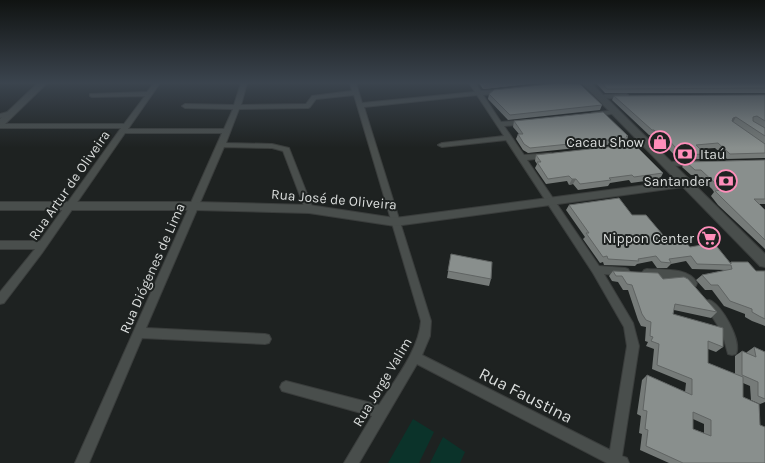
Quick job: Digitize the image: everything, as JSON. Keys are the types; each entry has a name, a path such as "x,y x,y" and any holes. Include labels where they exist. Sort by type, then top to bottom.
{"street":[{"path":"0,125 21,105"},
{"name":"Rua Artur de Oliveira","path":"0,300 42,245 142,105"},
{"path":"185,106 237,107 308,106 309,105"},
{"path":"360,105 364,105"},
{"name":"Rua Jorge Valim","path":"351,463 424,341 426,331 426,321 360,105"},
{"path":"486,105 596,270 624,317 632,336 633,346 617,462"},
{"path":"607,105 765,262"},
{"name":"Rua Diógenes de Lima","path":"82,463 237,107"},
{"path":"582,116 615,112"},
{"path":"0,116 11,114"},
{"path":"499,124 537,120"},
{"path":"0,125 227,131"},
{"path":"442,145 508,138"},
{"path":"613,148 648,144"},
{"path":"221,145 272,146 286,150 309,209"},
{"path":"522,158 560,154"},
{"path":"668,164 705,163"},
{"name":"Rua José de Oliveira","path":"0,206 195,206 309,209 395,222 687,183"},
{"path":"0,245 42,245"},
{"path":"596,270 682,276 688,280 700,293 728,329 732,350"},
{"path":"139,333 265,339"},
{"name":"Rua Faustina","path":"414,357 617,462"},
{"path":"286,387 381,412"}],"green space":[{"path":"413,419 434,432 419,463 388,463"},
{"path":"443,437 465,452 460,463 430,463"}],"building":[{"path":"500,105 602,105 510,115"},
{"path":"624,105 765,105 765,121 757,116 753,117 753,121 765,128 765,136 736,117 733,118 732,121 765,144 765,153 730,154 718,143 696,145 705,154 682,155 667,138 663,139 654,130 652,130"},
{"path":"603,112 628,136 626,136 628,138 530,148 524,144 518,134 523,134 514,121"},
{"path":"634,144 663,173 634,177 632,175 609,178 611,180 580,184 576,179 572,179 569,176 548,179 537,162 541,162 536,155"},
{"path":"765,160 765,199 754,199 765,210 765,240 715,191 721,190 716,184 701,170 695,170 686,162"},
{"path":"619,198 632,215 646,215 668,241 683,239 690,247 714,243 731,264 731,262 748,262 756,271 765,271 765,319 752,312 752,309 730,301 718,285 711,285 702,275 732,269 731,265 697,264 691,256 669,259 671,263 661,262 656,256 638,259 639,261 608,259 607,256 603,257 586,233 589,233 569,205"},
{"path":"451,254 492,262 491,279 448,271"},
{"path":"613,271 658,273 663,279 684,277 688,279 717,312 675,304 673,314 723,328 723,347 708,341 708,363 743,377 743,397 759,404 760,425 765,427 765,463 683,463 646,446 648,430 645,429 647,411 643,410 647,375 692,395 692,379 657,365 659,344 651,341 653,337 650,336 651,322 646,320 642,314 632,285 627,284 622,276 616,276","holes":["693,412 711,420 711,436 693,429"]},
{"path":"754,347 765,352 765,399 758,396 758,382 742,375 742,351 756,357"}],"place":[{"name":"Cacau Show","path":"660,142"},
{"name":"Itaú","path":"685,154"},
{"name":"Santander","path":"726,181"},
{"name":"Nippon Center","path":"709,238"}]}
